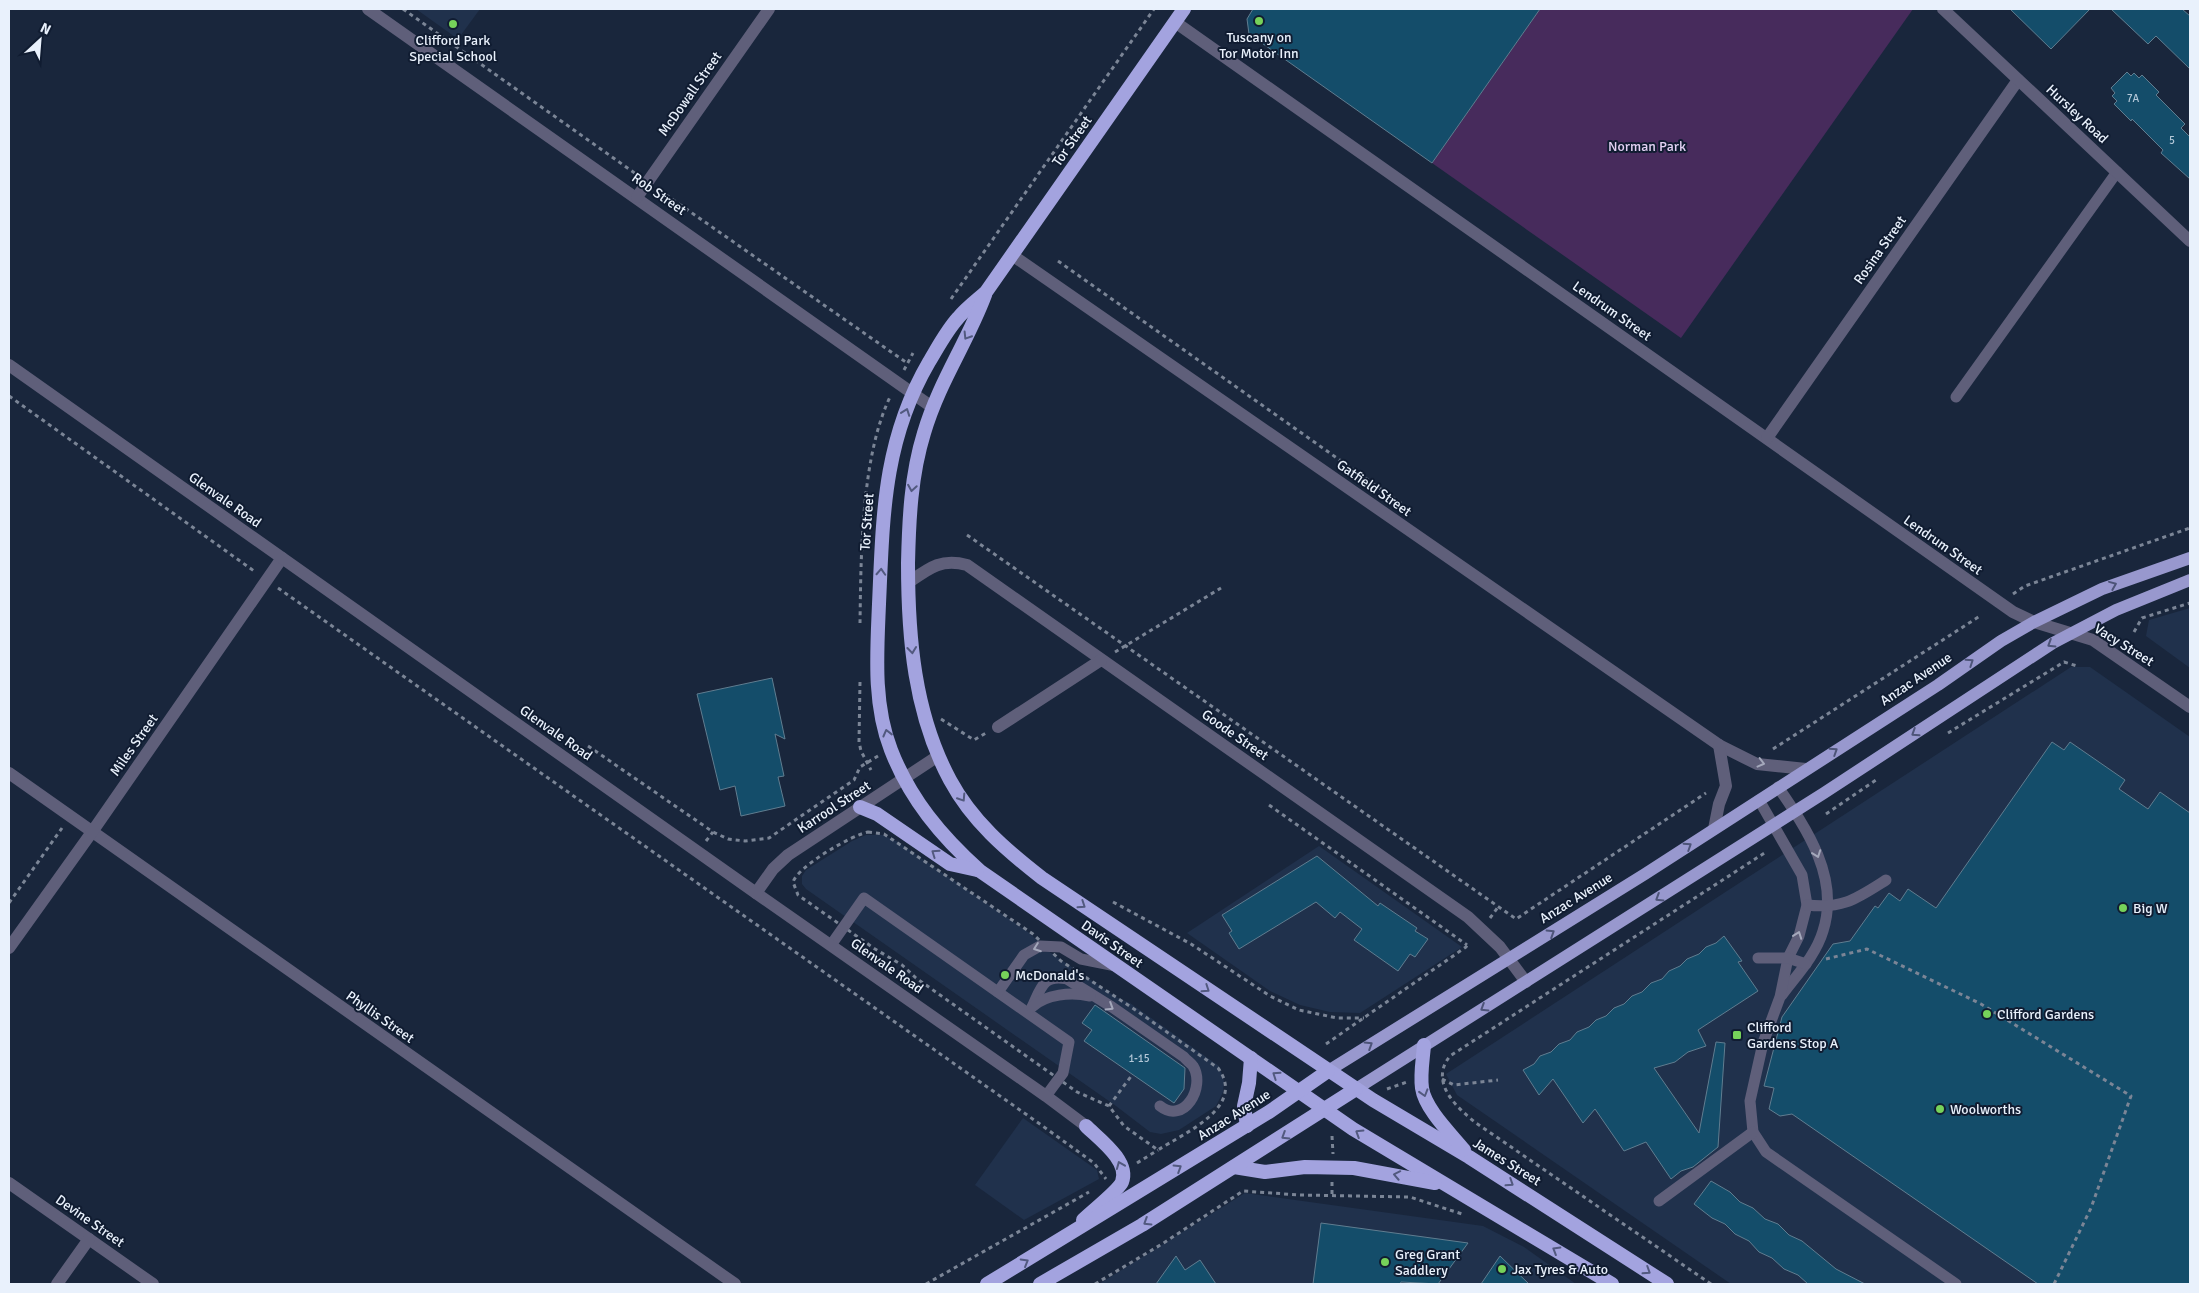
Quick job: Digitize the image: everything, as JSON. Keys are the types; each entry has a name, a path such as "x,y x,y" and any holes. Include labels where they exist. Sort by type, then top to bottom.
{"highway":[{"name":"Tor Street","path":"904,778 891,749 882,712 877,663 884,505 892,453 913,393 939,344 958,318 986,292 1184,9"},
{"name":"Tor Street","path":"938,756 927,728 914,663 908,583 910,499 915,466 932,407 945,376 973,326 986,292"},
{"name":"Davis Street","path":"938,756 950,781 966,805 1004,848 1042,878 1328,1071"},
{"name":"Davis Street","path":"904,778 921,809 932,824 954,848 980,871 1326,1110"},
{"path":"860,807 877,814 950,864 980,871"},
{"path":"1424,1045 1422,1087 1424,1095 1429,1105 1469,1157"},
{"path":"1246,1126 1244,1106 1250,1083 1251,1058"},
{"name":"James Street","path":"1328,1071 1469,1157 1667,1284"},
{"name":"Anzac Avenue","path":"987,1284 1246,1126 1300,1092 1328,1071"},
{"path":"1040,1284 1142,1225 1326,1110 1356,1089"},
{"path":"1326,1110 1353,1129 1445,1185 1612,1284"},
{"path":"1062,1240 1122,1183 1123,1171 1116,1156 1086,1126"},
{"path":"1234,1167 1265,1172 1305,1167 1354,1168 1445,1185"}],"main road":[{"name":"Anzac Avenue","path":"1328,1071 1714,830 2034,622 2102,590 2190,558"},
{"path":"1356,1089 1774,825 2071,632 2148,596 2190,580"}],"street":[{"name":"Rob Street","path":"368,9 932,407"},
{"name":"McDowall Street","path":"637,197 769,9"},
{"name":"Hursley Road","path":"1943,9 2190,240"},
{"name":"Lendrum Street","path":"1175,22 1960,576 2013,612 2034,622"},
{"name":"Rosina Street","path":"1767,438 2018,80"},
{"name":"Gatfield Street","path":"1012,254 1719,745 1757,764 1806,769"},
{"name":"Glenvale Road","path":"9,365 1086,1126"},
{"name":"Miles Street","path":"9,948 282,558"},
{"name":"Goode Street","path":"908,583 936,564 956,562 967,565 1468,917 1491,936 1526,982"},
{"name":"Vacy Street","path":"2034,622 2071,632 2101,645 2190,707"},
{"path":"998,727 1101,660"},
{"path":"1714,830 1719,804 1726,786 1719,745"},
{"name":"Karrool Street","path":"756,893 773,869 788,854 938,756"},
{"name":"Phyllis Street","path":"9,773 735,1284"},
{"name":"Devine Street","path":"9,1183 153,1284"},
{"path":"57,1284 89,1239"}],"lane":[{"path":"1956,398 2117,172"},
{"path":"1778,787 1795,811 1815,848 1824,875 1828,907 1823,932 1806,964 1780,997"},
{"path":"1759,800 1802,875 1807,905 1798,936 1788,958 1780,997 1763,1043 1750,1101 1753,1132 1766,1152 1956,1284"},
{"path":"1807,905 1828,907 1856,900 1886,880"},
{"path":"831,945 864,898 998,992 1030,1009 1069,1042 1063,1073 1046,1096"},
{"path":"998,992 1024,955 1044,945 1061,947 1081,959 1116,966"},
{"path":"1758,958 1788,958 1806,964"},
{"path":"1030,1009 1042,985 1052,979 1068,979 1112,1007 1192,1065 1196,1086 1194,1097 1187,1106 1175,1111 1164,1109 1160,1106"},
{"path":"1030,1009 1053,997 1066,994 1094,997"},
{"path":"1659,1201 1753,1132"}],"path":[{"path":"950,300 1154,9"},
{"path":"1058,261 1408,508"},
{"path":"907,364 915,350"},
{"path":"9,396 266,580 1094,1163 1108,1181 1099,1186"},
{"path":"2011,595 2025,586 2190,528"},
{"path":"967,535 1516,920 1707,793"},
{"path":"1101,660 1221,588"},
{"path":"2134,632 2142,618 2190,603"},
{"path":"1769,751 1980,616"},
{"path":"1947,733 2064,662 2077,666"},
{"path":"927,728 942,718 974,740 998,727"},
{"path":"588,746 713,832 728,839 737,840 769,838 854,780 860,767 891,749"},
{"path":"1826,814 1882,776"},
{"path":"1269,805 1467,945"},
{"path":"9,903 70,816"},
{"path":"1132,1075 1109,1106 1086,1097 916,978 902,965 844,928 798,895 792,882 798,872 851,837 868,832 884,834 1033,934 1061,961 1138,1010 1218,1068 1225,1077 1226,1089"},
{"path":"1711,1284 1476,1123 1460,1110 1442,1079 1444,1064 1450,1056 1766,852"},
{"path":"1113,902 1191,944 1270,996 1284,1003 1311,1014 1337,1018 1364,1018"},
{"path":"1490,918 1498,907"},
{"path":"1326,1044 1466,948 1471,940"},
{"path":"1806,964 1867,949 1981,1004 2131,1096 2091,1208 2054,1284"},
{"path":"1442,1079 1454,1085 1498,1080"},
{"path":"1123,1171 1158,1150"},
{"path":"926,1284 1090,1190"},
{"path":"1095,1284 1162,1244 1243,1191 1300,1196 1332,1194 1410,1197 1468,1216"}],"shaded area":[{"name":"Clifford Park Special School","path":"416,9 480,9 458,39"},
{"path":"2190,608 2190,668 2146,636 2149,620"},
{"path":"2071,667 2090,667 2190,737 2190,1284 1731,1284 1457,1095 1446,1074"},
{"name":"McDonald's","path":"866,835 883,835 898,842 1028,932 1051,953 1116,997 1130,1003 1219,1066 1224,1081 1223,1092 1216,1106 1179,1130 1161,1134 1150,1132 1116,1106 806,889 802,884 802,876 806,870 852,841"},
{"path":"1319,846 1462,947 1360,1013 1330,1012 1300,1005 1270,991 1187,933"},
{"path":"1023,1118 1097,1170 1099,1179 1024,1220 975,1185"},
{"path":"1245,1193 1483,1226 1524,1247 1576,1284 1099,1284"}],"green space":[{"name":"Norman Park","path":"1540,9 1913,9 1681,338 1432,163"}],"building":[{"path":"1253,9 1540,9 1432,163 1249,34 1247,19"},
{"path":"2010,9 2090,9 2051,49"},
{"path":"2111,9 2182,9 2190,16 2190,69 2156,36 2148,44"},
{"path":"2127,72 2131,76 2134,73 2139,78 2142,75 2159,92 2156,95 2185,124 2181,128 2190,137 2190,179 2161,153 2163,150 2132,119 2131,121 2114,104 2117,101 2112,96 2115,93 2111,88"},
{"path":"772,678 785,739 775,734 784,776 778,777 785,806 741,816 735,786 720,790 697,694"},
{"name":"Clifford Gardens","path":"2052,742 2064,750 2070,742 2125,780 2119,789 2148,809 2160,792 2190,813 2190,1284 2038,1284 1792,1114 1780,1116 1769,1109 1774,1088 1764,1086 1782,1017 1833,944 1850,941 1875,906 1878,908 1889,893 1900,901 1908,889 1936,908"},
{"path":"1317,856 1378,906 1380,903 1417,928 1415,931 1428,939 1415,957 1410,954 1398,971 1354,940 1362,929 1340,912 1335,918 1316,902 1239,949 1229,933 1232,931 1222,915"},
{"path":"1724,936 1742,961 1738,962 1758,991 1698,1030 1706,1046 1688,1052 1675,1062 1654,1068 1699,1133 1716,1042 1725,1043 1718,1147 1693,1167 1681,1171 1671,1179 1646,1142 1624,1151 1595,1109 1583,1123 1553,1079 1539,1095 1523,1070 1534,1064 1540,1056 1551,1052 1559,1044 1570,1040 1577,1032 1606,1016 1614,1008 1624,1004 1632,996 1642,992 1651,983 1662,979 1669,971 1680,966 1687,959 1699,954 1706,947 1716,943"},
{"name":"McDonald's","path":"1095,1005 1185,1068 1184,1089 1174,1103 1084,1041 1092,1030 1082,1023"},
{"path":"1711,1181 1730,1192 1740,1202 1753,1208 1765,1219 1778,1224 1789,1235 1802,1241 1836,1269 1865,1284 1808,1284 1798,1275 1784,1269 1772,1258 1759,1252 1749,1241 1735,1234 1725,1224 1712,1218 1694,1204"},
{"name":"Greg Grant Saddlery","path":"1321,1223 1468,1243 1438,1284 1401,1282 1400,1284 1313,1284"},
{"path":"1176,1256 1185,1270 1200,1260 1216,1284 1156,1284"},
{"name":"Jax Tyres & Auto","path":"1500,1256 1529,1284 1481,1284"}],"place":[{"name":"Tuscany on Tor Motor Inn","path":"1259,21"},
{"name":"Clifford Park Special School","path":"453,24"},
{"name":"Big W","path":"2123,908"},
{"name":"McDonald's","path":"1005,975"},
{"name":"Clifford Gardens","path":"1987,1014"},
{"name":"Clifford Gardens Stop A","path":"1737,1035"},
{"name":"Woolworths","path":"1940,1109"},
{"name":"Greg Grant Saddlery","path":"1385,1262"},
{"name":"Jax Tyres & Auto","path":"1502,1269"}]}
